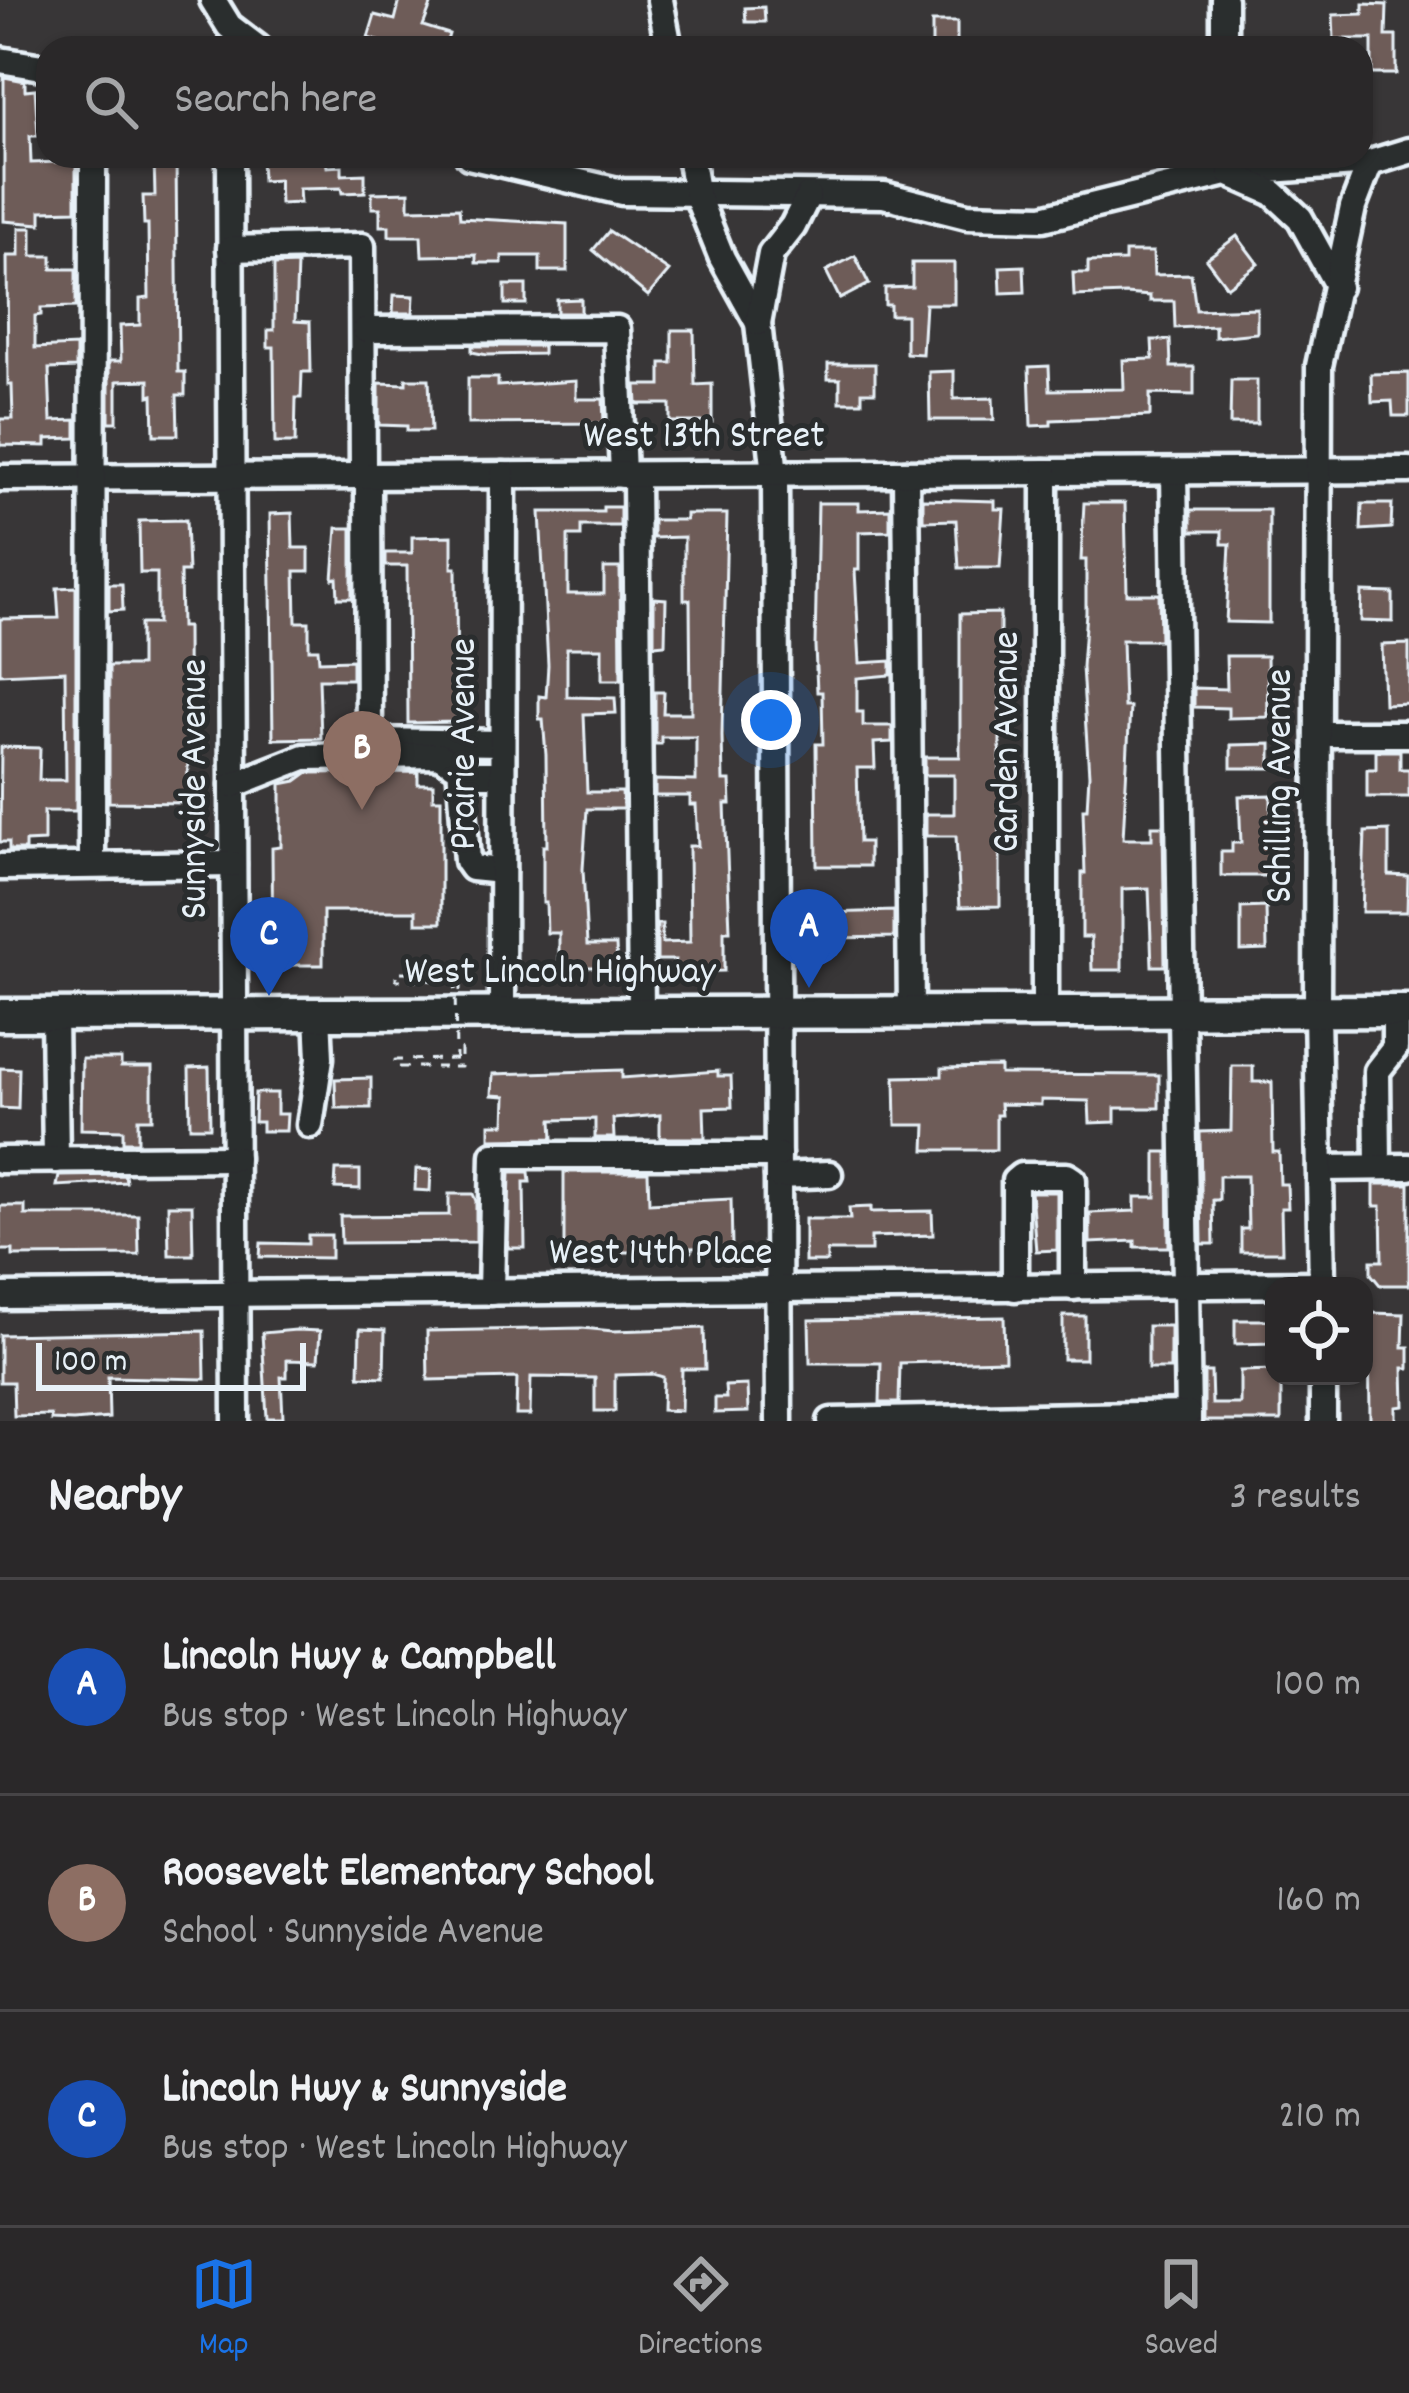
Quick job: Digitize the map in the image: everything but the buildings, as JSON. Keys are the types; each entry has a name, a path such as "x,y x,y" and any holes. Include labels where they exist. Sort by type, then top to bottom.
{"main road":[{"name":"West Lincoln Highway","path":"0,1015 1402,1011"}],"street":[{"path":"213,0 229,36"},
{"path":"660,0 667,36"},
{"path":"1224,0 1224,36"},
{"path":"0,59 36,66"},
{"path":"1373,162 1409,152"},
{"path":"92,866 93,168"},
{"name":"Sunnyside Avenue","path":"230,168 236,1421"},
{"path":"520,168 622,192 884,196 967,216 1043,218 1212,168"},
{"path":"692,168 697,196 722,258 758,323"},
{"path":"1233,168 1274,193 1300,218 1338,288"},
{"name":"Schilling Avenue","path":"1322,1277 1317,1011 1319,366 1353,207 1368,168"},
{"path":"779,1421 775,474 758,323 770,254 794,226 808,196"},
{"path":"230,249 362,246 369,741 502,743"},
{"path":"364,330 616,329 629,475 641,1013"},
{"name":"West 13th Street","path":"0,478 1409,470"},
{"name":"Garden Avenue","path":"1045,1012 1046,472"},
{"path":"831,1421 1188,1418 1174,472"},
{"path":"906,473 911,1012"},
{"name":"Prairie Avenue","path":"502,1013 503,476"},
{"path":"1318,734 1409,734"},
{"path":"233,784 304,757 438,755 471,774 502,774"},
{"path":"460,765 467,861 472,868 502,871"},
{"path":"0,867 233,864"},
{"path":"1378,1167 1377,1071 1395,1048 1402,1011"},
{"path":"310,1125 320,1058 318,1014"},
{"path":"54,1015 56,1160"},
{"path":"491,1292 494,1155 778,1166 829,1174"},
{"path":"0,1160 235,1158"},
{"path":"1320,1168 1409,1167"},
{"path":"1016,1288 1015,1180 1067,1175 1073,1180 1073,1287"},
{"name":"West 14th Place","path":"0,1296 1265,1285"},
{"path":"1323,1385 1323,1421"}],"path":[{"path":"460,992 460,973 395,973 395,980 455,980 457,1059 395,1060 395,1067 461,1067 461,1046"}],"place":[{"name":"Roosevelt Elementary School","path":"362,810"},
{"name":"Lincoln Hwy & Campbell","path":"809,988"},
{"name":"Lincoln Hwy & Sunnyside","path":"269,996"}]}
